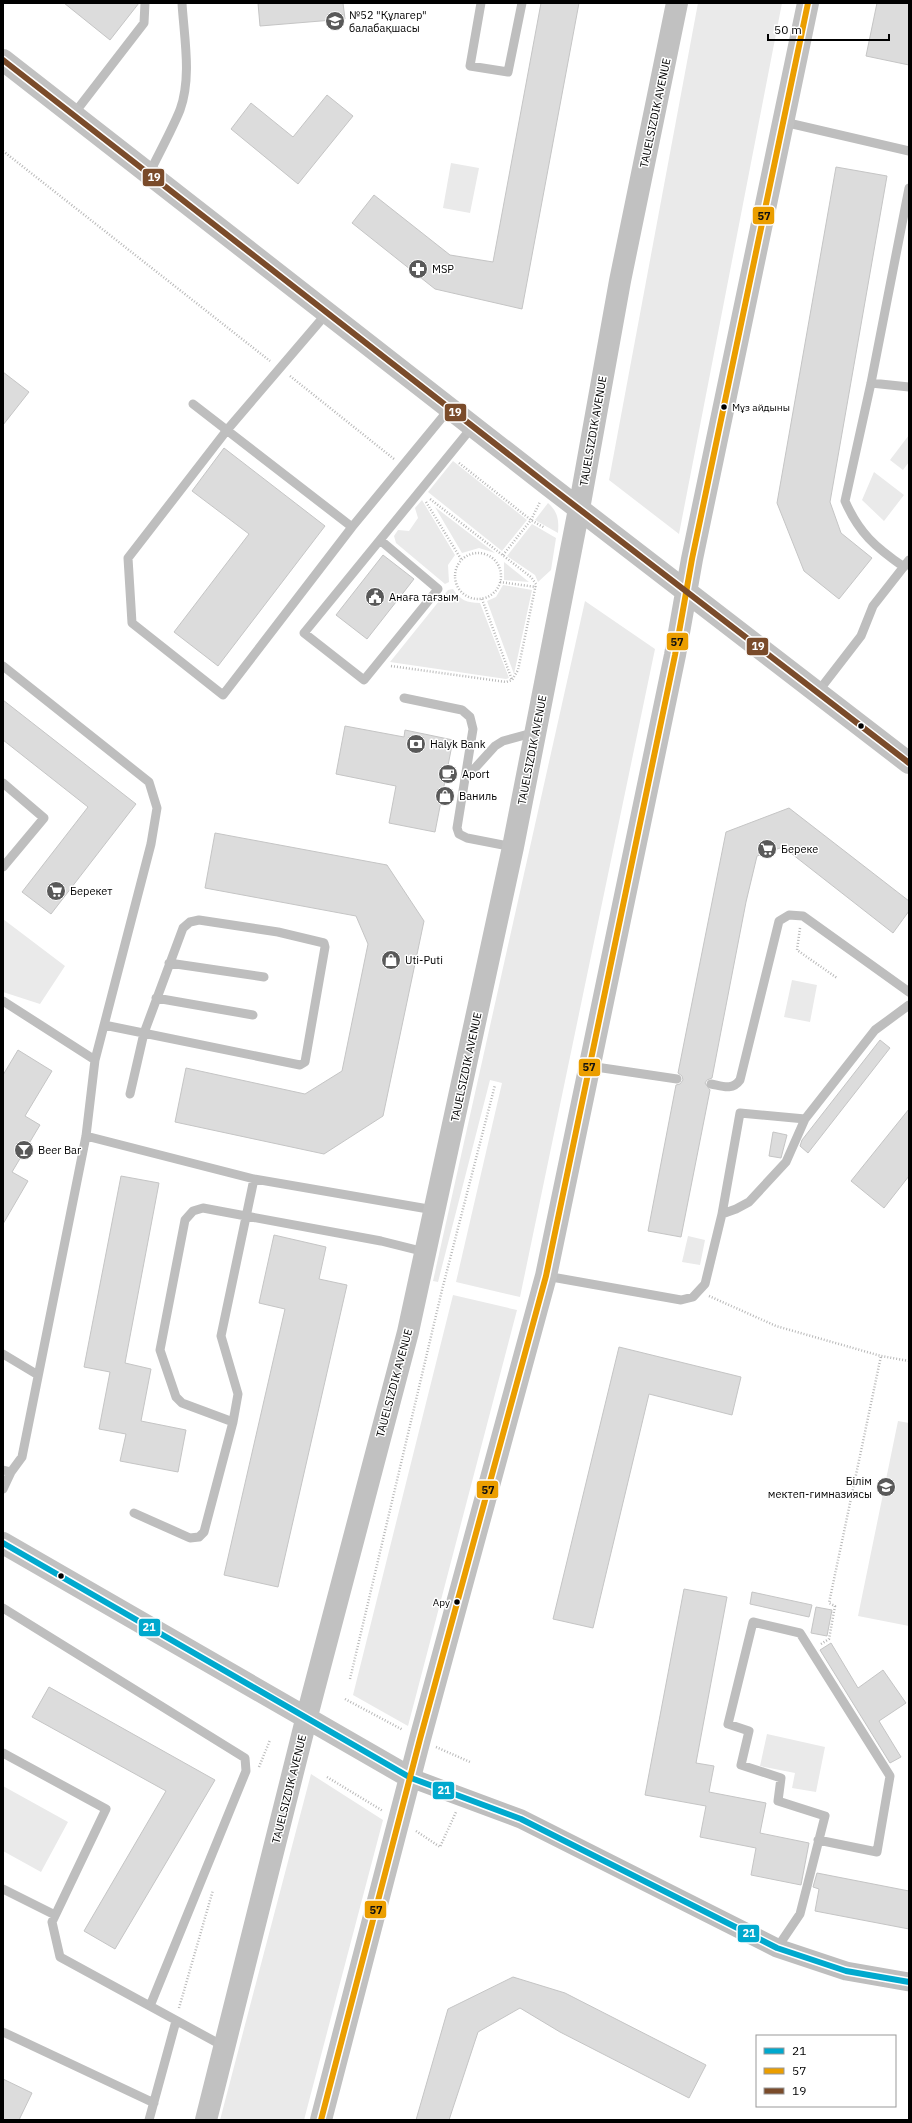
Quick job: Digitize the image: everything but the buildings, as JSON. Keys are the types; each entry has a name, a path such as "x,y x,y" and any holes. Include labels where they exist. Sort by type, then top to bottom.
{"street":[{"name":"TAUELSIZDIK AVENUE","path":"206,2120 226,2047 307,1716 408,1332 513,847 579,509 620,281 678,3"},
{"path":"321,2120 546,1276 688,593 692,559 808,3"},
{"path":"3,60 816,693 909,763"},
{"path":"3,1543 307,1716 411,1778 521,1819 777,1948 846,1971 909,1982"}],"lane":[{"path":"73,115 144,23 145,3"},
{"path":"149,174 180,109 185,89 186,68 182,3"},
{"path":"481,3 470,66 508,72 522,3"},
{"path":"784,122 909,151"},
{"path":"816,693 861,636 873,606 906,564 865,536 851,514 845,501 871,383 909,188"},
{"path":"327,313 227,430 128,558 132,623 223,695 352,527 450,408"},
{"path":"871,383 909,387"},
{"path":"193,404 352,527"},
{"path":"380,540 438,589 364,680 304,634 380,540 420,491 449,455 473,426"},
{"path":"3,666 149,782 156,808 151,844 95,1060 86,1136 22,1457 7,1471 3,1489"},
{"path":"404,698 462,710 470,717 473,729 457,828 459,834 467,838 513,847"},
{"path":"466,778 496,746 503,741 536,732"},
{"path":"3,783 44,818 3,867"},
{"path":"711,1084 728,1088 736,1085 740,1080 779,921 789,915 802,916 909,992"},
{"path":"104,1025 144,1033 300,1065 305,1062 325,947 324,942 278,932 199,920 190,922 183,928 156,998 144,1033 130,1094"},
{"path":"169,963 264,977"},
{"path":"156,998 254,1015"},
{"path":"3,1001 95,1060"},
{"path":"722,1214 749,1202 786,1162 805,1119 875,1030 909,1005"},
{"path":"590,1066 677,1079"},
{"path":"546,1276 681,1300 692,1296 705,1284 722,1214 740,1113 805,1119"},
{"path":"86,1136 254,1178 434,1210"},
{"path":"134,1513 190,1538 199,1536 204,1532 234,1422 238,1394 221,1336 254,1178"},
{"path":"234,1422 182,1403 176,1397 160,1350 185,1220 193,1211 203,1208 381,1241 425,1252"},
{"path":"3,1354 38,1375"},
{"path":"3,1608 245,1758 246,1771 150,2006"},
{"path":"777,1948 800,1914 818,1840 825,1816 778,1801 781,1778 741,1765 749,1731 728,1724 753,1622 800,1633 890,1776 877,1852 818,1840"},
{"path":"3,1753 106,1809 52,1922 60,1957 226,2047"},
{"path":"3,1889 55,1915"},
{"path":"149,2120 176,2021"},
{"path":"3,2032 154,2103"}],"path":[{"path":"3,151 280,368 402,466"},
{"path":"449,455 531,520 545,528"},
{"path":"377,664 506,682 512,680 518,670 536,587 532,577 420,491"},
{"path":"420,491 461,559"},
{"path":"503,555 531,520 541,501"},
{"path":"473,552 486,554 492,557 500,568 500,582 494,593 482,599 469,598 459,590 454,577 457,564 461,559 473,552"},
{"path":"500,582 536,587"},
{"path":"482,599 512,680"},
{"path":"799,933 797,950 837,978"},
{"path":"350,1679 442,1290 495,1085"},
{"path":"698,1291 776,1326 881,1356 909,1361"},
{"path":"811,1651 829,1639 835,1606 829,1603 881,1356"},
{"path":"258,1769 270,1740"},
{"path":"176,2021 213,1887"}],"shaded area":[{"path":"698,3 782,3 679,534 609,480"},
{"path":"451,163 479,168 470,213 443,208"},
{"path":"909,435 909,462 903,470 890,460"},
{"path":"453,461 527,520 502,551 428,492"},
{"path":"874,472 904,495 884,521 862,500"},
{"path":"422,500 455,555 448,565 449,582 445,584 396,543 394,536 398,530 409,531 418,518 415,508"},
{"path":"548,503 557,516 558,533 535,520"},
{"path":"435,507 495,553 479,548 462,553"},
{"path":"532,524 556,538 551,570 538,582 535,575 507,556"},
{"path":"504,562 529,582 504,580"},
{"path":"503,585 532,590 514,674 487,601 496,597"},
{"path":"453,589 458,596 464,600 480,603 509,678 506,679 390,662 448,590"},
{"path":"585,601 655,649 520,1297 456,1282 502,1083 490,1080 438,1282 433,1281"},
{"path":"3,919 65,966 40,1004 3,992"},
{"path":"792,980 817,985 810,1022 784,1017"},
{"path":"688,1236 705,1240 700,1265 682,1262"},
{"path":"453,1295 517,1310 408,1726 353,1695"},
{"path":"898,1421 909,1423 909,1626 858,1616"},
{"path":"767,1734 825,1747 816,1792 792,1788 795,1773 760,1766"},
{"path":"311,1774 383,1820 304,2120 220,2120"},
{"path":"3,1786 68,1822 41,1872 3,1851"}],"transit line":[{"name":"57","path":"321,2120 420,1739 546,1276 675,655 692,559 808,3"},
{"name":"19","path":"3,60 548,485 909,763"},
{"name":"21","path":"3,1543 411,1778 521,1819 777,1948 846,1971 909,1982"}],"place":[{"name":"№52 \"Құлагер\" балабақшасы","path":"335,21"},
{"name":"MSP","path":"418,269"},
{"name":"Мұз айдыны","path":"724,407"},
{"name":"Анаға тағзым","path":"375,597"},
{"name":"Halyk Bank","path":"416,744"},
{"name":"Aport","path":"448,774"},
{"name":"Ваниль","path":"445,796"},
{"name":"Береке","path":"767,849"},
{"name":"Берекет","path":"56,891"},
{"name":"Uti-Puti","path":"391,960"},
{"name":"Beer Bar","path":"24,1150"},
{"name":"Білім мектеп-гимназиясы","path":"886,1487"},
{"name":"Ару","path":"457,1602"}]}
